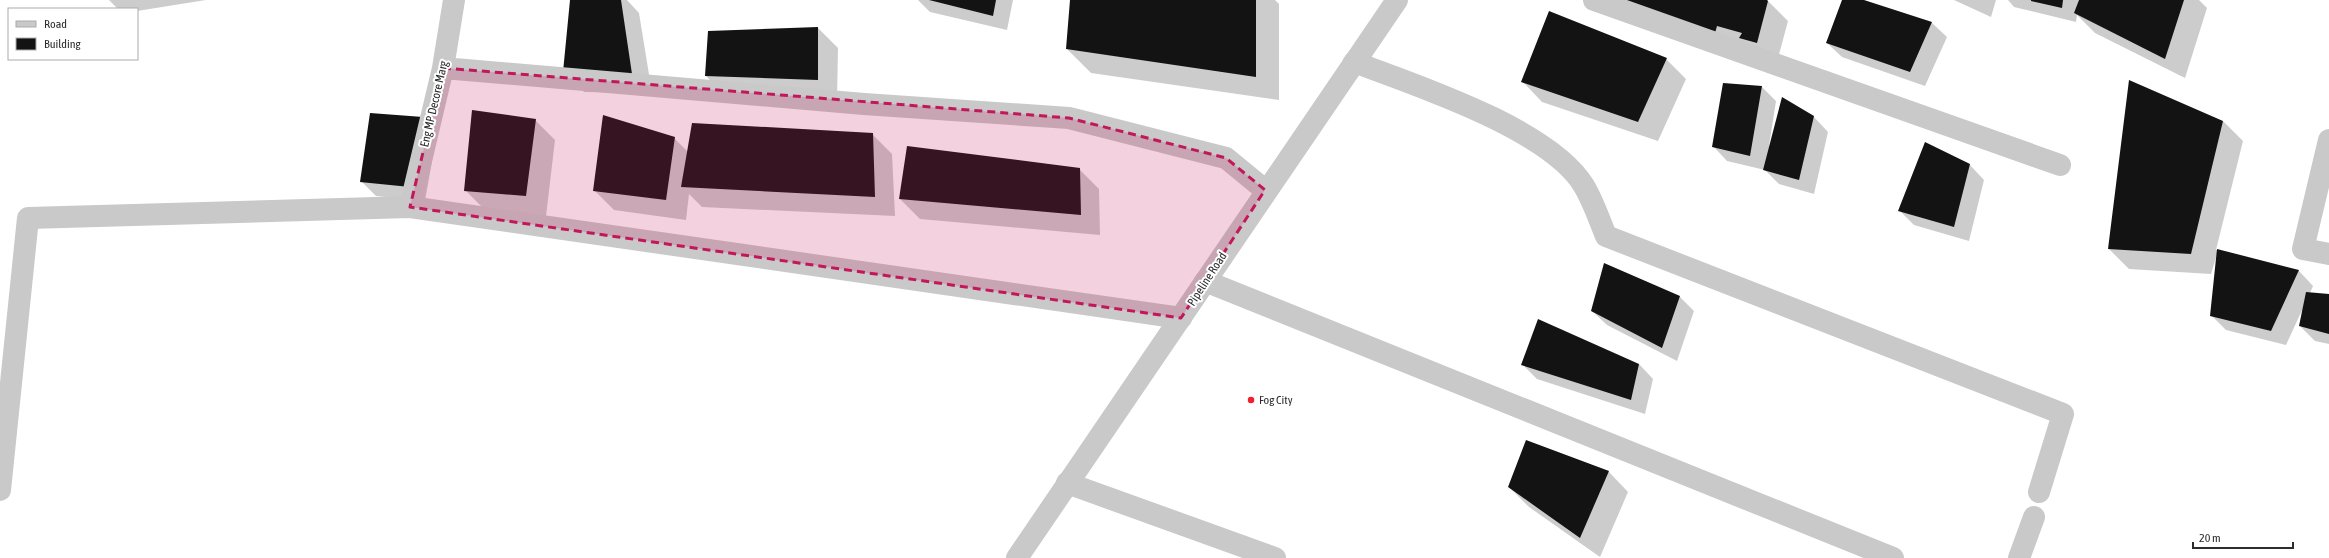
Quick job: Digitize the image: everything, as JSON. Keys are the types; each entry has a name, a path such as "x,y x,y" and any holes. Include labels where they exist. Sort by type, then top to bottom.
{"street":[{"name":"Eng MP Decore Marg","path":"410,207 443,68 454,0"},
{"name":"Pipeline Road","path":"1017,558 1206,281 1265,190 1397,0"},
{"path":"1594,0 2060,165"},
{"path":"1354,62 1465,104 1557,156 1583,185 1606,236 2063,414 2039,492"},
{"path":"443,68 856,103 1069,118 1226,158 1265,190"},
{"path":"2329,140 2303,248 2329,254"},
{"path":"0,490 28,218 410,207 1181,318"},
{"path":"1206,281 1893,558"},
{"path":"1067,483 1275,558"},
{"path":"2019,558 2034,517"}],"highlighted area":[{"path":"443,68 1069,118 1226,158 1265,190 1181,318 410,207"}],"building":[{"path":"570,0 621,0 632,74 563,72"},
{"path":"929,0 996,0 993,16"},
{"path":"1070,0 1256,0 1256,77 1066,49"},
{"path":"1621,0 1768,1 1757,43 1739,38 1742,33 1717,26 1715,33"},
{"path":"1842,0 1864,0 1932,22 1910,72 1826,43"},
{"path":"2063,0 2062,8 2031,1"},
{"path":"2079,0 2184,0 2165,59 2074,13"},
{"path":"1549,11 1667,58 1638,122 1521,82"},
{"path":"818,27 818,80 705,76 708,31"},
{"path":"2129,80 2223,121 2191,254 2108,249"},
{"path":"1723,83 1762,86 1750,156 1712,147"},
{"path":"1782,97 1814,116 1799,180 1763,170"},
{"path":"472,110 536,119 526,196 464,191"},
{"path":"370,113 423,117 410,187 360,182"},
{"path":"603,115 675,137 666,200 593,191"},
{"path":"692,123 873,133 875,197 681,187"},
{"path":"1925,142 1970,164 1954,227 1898,211"},
{"path":"907,146 1080,168 1081,215 899,199"},
{"path":"2217,249 2299,270 2271,331 2210,316"},
{"path":"1604,263 1680,296 1662,348 1591,311"},
{"path":"2306,292 2329,294 2329,334 2299,326"},
{"path":"1538,319 1639,364 1631,400 1521,365"},
{"path":"1526,440 1609,471 1580,538 1508,487"}],"place":[{"name":"Fog City","path":"1251,400"}]}
